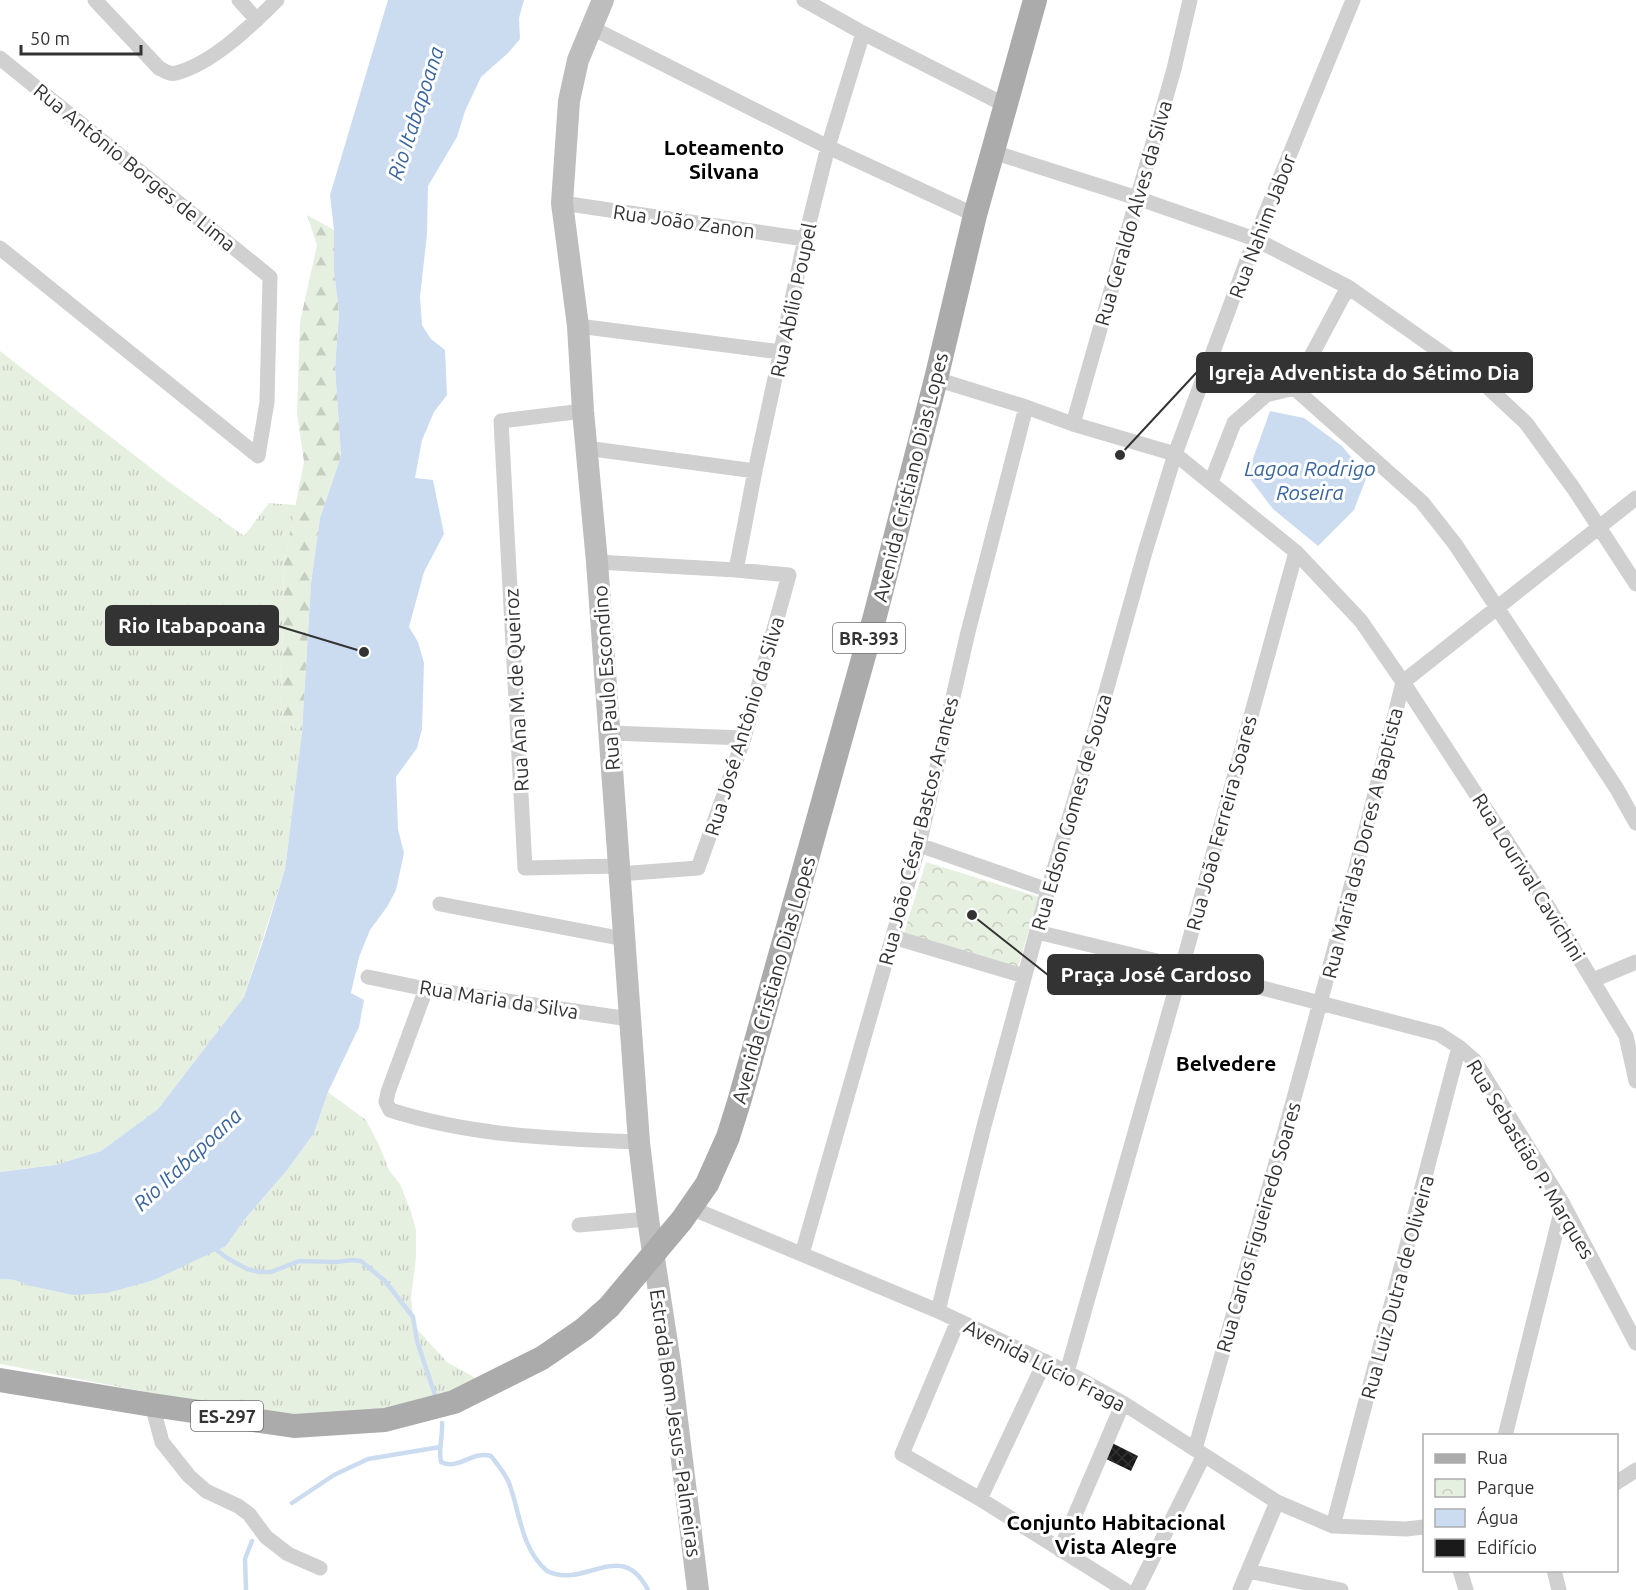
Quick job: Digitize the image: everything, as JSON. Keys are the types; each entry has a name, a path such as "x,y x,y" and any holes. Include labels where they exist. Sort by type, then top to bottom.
{"main road":[{"name":"Rua Paulo Escondino","path":"603,0 578,60 569,101 562,203 578,326 610,734 629,1019 639,1142 653,1257"},
{"name":"Avenida Cristiano Dias Lopes","path":"0,1380 294,1426 386,1420 454,1402 542,1358 570,1340 605,1311 653,1257 691,1208 715,1168 739,1102 875,616 936,379 975,215 1035,0"},
{"name":"Estrada Bom Jesus - Palmeiras","path":"653,1257 670,1363 698,1590"}],"street":[{"path":"95,0 166,72 175,74 219,52 277,0"},
{"path":"239,0 257,20"},
{"path":"804,0 863,33 1005,105"},
{"name":"Rua Geraldo Alves da Silva","path":"1073,424 1174,69 1190,0"},
{"name":"Rua Nahim Jabor","path":"1175,454 1255,239 1353,0"},
{"path":"590,27 828,147 975,215"},
{"name":"Rua Abílio Poupel","path":"736,570 805,239 828,147 863,33"},
{"name":"Rua Antônio Borges de Lima","path":"0,58 270,277 267,402 258,456 0,249"},
{"path":"993,152 1255,239 1348,287 1479,380 1526,423 1574,489 1636,584"},
{"name":"Rua João Zanon","path":"562,203 805,239"},
{"path":"1211,482 1234,423 1266,395 1294,388 1348,287"},
{"path":"578,326 781,352"},
{"path":"936,379 1073,424 1175,454"},
{"path":"1294,388 1422,502 1455,544 1617,789 1636,822"},
{"name":"Rua João César Bastos Arantes","path":"802,1254 919,845 971,621 1026,407"},
{"name":"Rua Ana M. de Queiroz","path":"583,411 501,421 525,867 618,870"},
{"path":"586,448 755,471"},
{"name":"Rua Lourival Cavichini","path":"1175,454 1296,552 1361,621 1532,880 1593,980 1626,1036 1636,1081"},
{"name":"Rua Edson Gomes de Souza","path":"938,1311 1024,976 1175,454"},
{"path":"1403,682 1636,498"},
{"name":"Rua João Ferreira Soares","path":"1067,1372 1182,967 1296,552"},
{"path":"597,562 736,570"},
{"name":"Rua José Antônio da Silva","path":"618,870 698,868 744,738 789,575 736,570"},
{"name":"Rua Maria das Dores A Baptista","path":"1321,1004 1361,855 1403,682"},
{"path":"610,734 744,738"},
{"path":"919,845 1048,890"},
{"path":"440,904 624,939"},
{"name":"Rua Sebastião P. Marques","path":"1037,932 1182,967 1438,1034 1459,1047 1475,1061 1563,1204 1636,1343"},
{"path":"893,937 1024,976"},
{"path":"1593,980 1636,962"},
{"name":"Rua Maria da Silva","path":"368,977 629,1019"},
{"path":"426,988 388,1092 386,1102 390,1110 416,1119 466,1130 639,1142"},
{"name":"Rua Carlos Figueiredo Soares","path":"1137,1590 1200,1452 1321,1004"},
{"name":"Rua Luiz Dutra de Oliveira","path":"1333,1526 1459,1047"},
{"path":"1506,1434 1563,1204"},
{"name":"Avenida Lúcio Fraga","path":"691,1208 938,1311 1067,1372 1123,1403 1276,1502 1333,1526 1406,1529 1423,1527"},
{"path":"579,1225 648,1218"},
{"path":"958,1321 903,1454 980,1499 1125,1590"},
{"path":"980,1499 1045,1361"},
{"path":"1060,1550 1123,1403"},
{"path":"152,1405 162,1442 189,1476 206,1491 238,1506 249,1514 266,1537 288,1554 320,1568"},
{"path":"1618,1482 1636,1470"},
{"path":"1240,1590 1276,1502"},
{"path":"1248,1571 1341,1590"},
{"path":"1461,1572 1466,1590"},
{"path":"1554,1572 1559,1590"}],"green space":[{"path":"307,215 334,230 334,272 339,312 335,368 341,456 320,518 311,583 302,732 283,720 281,695 284,563 304,462 297,413 300,322 317,245"},
{"path":"0,351 169,482 244,536 269,503 296,505 284,563 281,695 283,720 302,732 285,869 244,997 158,1109 101,1151 55,1165 0,1172"},
{"path":"926,862 1039,897 1018,967 904,933"},
{"path":"328,1092 366,1120 389,1170 400,1184 411,1212 416,1230 416,1258 411,1298 414,1326 447,1362 486,1384 430,1402 322,1419 162,1395 0,1364 0,1279 15,1280 27,1285 226,1246 314,1133"}],"water":[{"name":"Rio Itabapoana","path":"388,0 524,0 519,18 520,39 481,77 465,111 457,137 428,186 427,234 420,297 422,325 431,339 445,350 447,395 434,412 422,440 415,478 433,480 444,534 424,572 409,627 418,642 424,663 422,729 417,748 396,777 398,829 404,853 396,890 370,930 359,957 351,993 364,1000 359,1027 328,1092 314,1133 226,1246 154,1280 107,1293 73,1295 27,1285 15,1280 0,1279 0,1172 55,1165 101,1151 158,1109 244,997 265,935 285,869 302,732 311,583 320,518 341,456 335,368 339,312 334,272 334,230 330,195"},
{"name":"Lagoa Rodrigo Roseira","path":"1270,411 1304,418 1342,446 1367,476 1354,510 1318,546 1273,509 1247,475"}],"building":[{"path":"1112,1443 1138,1456 1131,1471 1104,1458"}],"waterway":[{"path":"214,1248 247,1269 259,1272 271,1272 299,1261 361,1261 385,1281 413,1317 417,1341 436,1398"},
{"path":"442,1423 441,1462 453,1464 478,1456 491,1456 509,1483 526,1541 538,1562 547,1571 561,1575 575,1575 614,1566 626,1567 637,1575 648,1590"},
{"path":"292,1503 334,1475 368,1459 440,1447"},
{"path":"246,1590 245,1559 252,1541"}],"place":[{"name":"Igreja Adventista do Sétimo Dia","path":"1120,455"},
{"name":"Rio Itabapoana","path":"364,652"},
{"name":"Praça José Cardoso","path":"972,915"}],"district":[{"name":"Loteamento Silvana","path":"724,159"},
{"name":"Belvedere","path":"1226,1063"},
{"name":"Conjunto Habitacional Vista Alegre","path":"1116,1534"}]}
